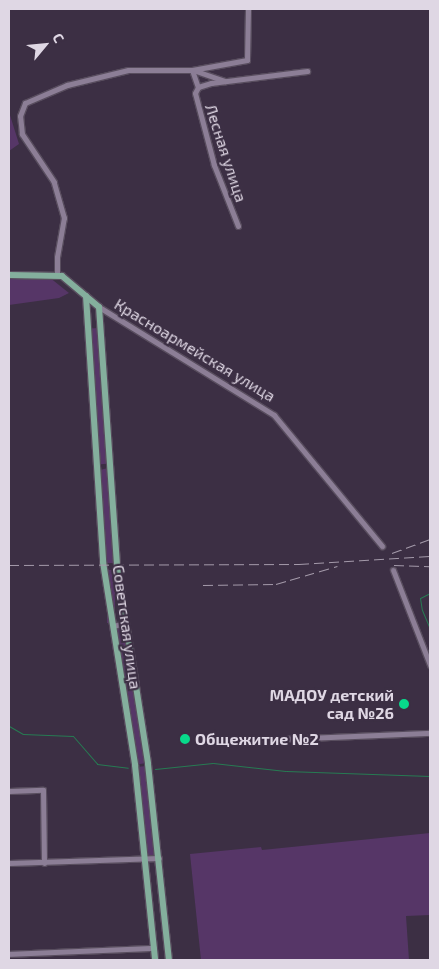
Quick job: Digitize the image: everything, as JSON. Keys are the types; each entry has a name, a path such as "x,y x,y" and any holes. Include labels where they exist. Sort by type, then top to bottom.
{"main road":[{"path":"9,275 57,275"},
{"name":"Красноармейская улица","path":"57,275 68,280 100,307"},
{"name":"Советская улица","path":"86,296 104,562 135,766 155,960"},
{"name":"Советская улица","path":"100,307 117,566 148,764 160,858 169,960"}],"street":[{"path":"57,275 57,252 64,226 62,204 50,174 25,142 20,128 22,110 35,96 123,71 192,70 247,60 248,9"},
{"path":"192,70 198,87"},
{"name":"Лесная улица","path":"192,70 227,81"},
{"name":"Лесная улица","path":"238,226 214,165 195,101 198,87 227,81 307,72"},
{"name":"Красноармейская улица","path":"100,307 274,414 382,546"},
{"path":"393,570 430,665"},
{"path":"113,626 125,623"},
{"path":"237,741 430,733"},
{"path":"135,766 148,764"},
{"path":"9,791 43,790 44,863"},
{"path":"9,863 160,858"},
{"path":"9,954 154,948"}],"shaded area":[{"path":"9,112 19,144 9,151"},
{"path":"44,273 69,293 59,298 9,305 9,274"},
{"path":"91,328 98,328 107,464 101,464"},
{"path":"108,468 114,563 107,563 100,470"},
{"path":"107,570 115,570 115,623 107,623"},
{"path":"123,626 145,763 137,765 115,627"},
{"path":"146,766 157,856 148,857 137,767"},
{"path":"430,833 430,915 406,916 409,960 201,960 190,854 261,847 262,850"}],"waterway":[{"path":"430,593 420,598 422,610 430,629"},
{"path":"9,726 23,734 73,736 97,764 128,768"},
{"path":"155,769 213,763 286,771 430,776"}],"railway":[{"path":"392,553 430,539"},
{"path":"9,565 299,564 430,556"},
{"path":"394,565 430,566"},
{"path":"203,585 276,584 337,566"}],"place":[{"name":"МАДОУ детский сад №26","path":"404,704"},
{"name":"Общежитие №2","path":"185,739"}]}
